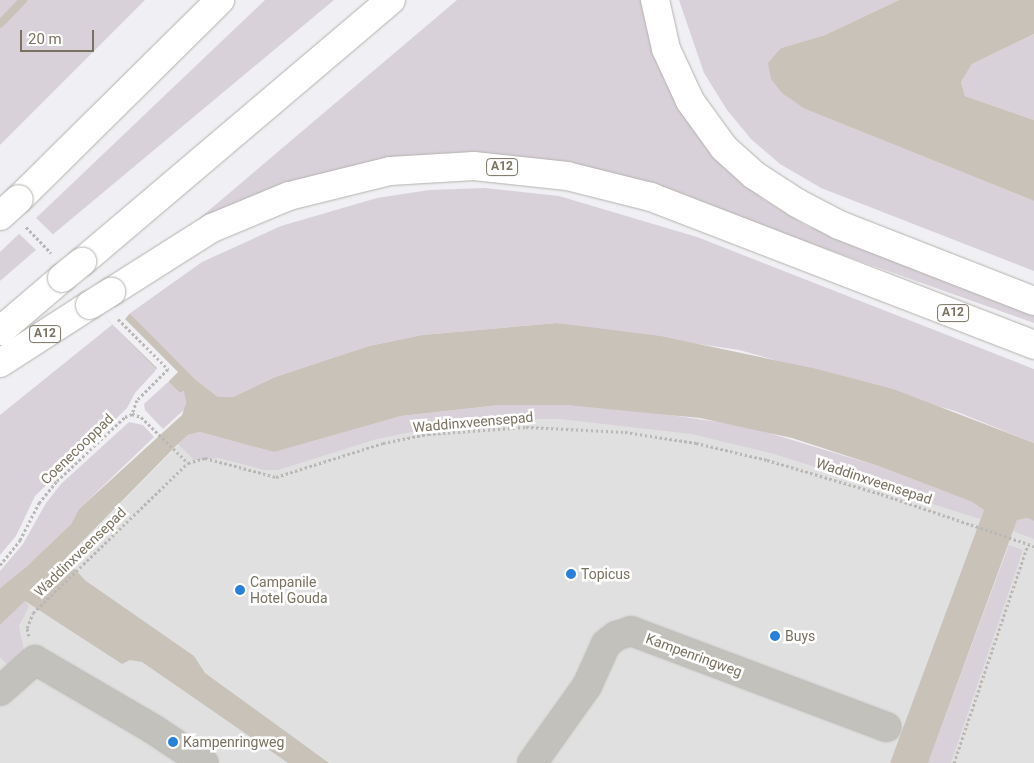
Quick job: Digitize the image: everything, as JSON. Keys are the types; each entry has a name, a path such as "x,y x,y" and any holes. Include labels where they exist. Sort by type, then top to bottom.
{"highway":[{"path":"6,211 220,0"},
{"name":"A12","path":"0,331 391,0"},
{"path":"655,0 666,49 690,101 724,148 754,175 797,204 839,225 1034,301"},
{"name":"A12","path":"0,363 212,228 288,196 390,171 474,166 567,176 651,197 1034,345"}],"street":[{"name":"Kampenringweg","path":"532,763 587,686 606,644 616,636 631,631 887,727"},
{"path":"0,691 34,660 153,729 204,763"}],"path":[{"path":"132,414 137,400 153,385"},
{"name":"Coenecooppad","path":"0,565 20,540 39,503 57,481 132,414 152,427 188,463"},
{"name":"Waddinxveensepad","path":"33,613 188,463 205,458 276,476 383,443 428,434 526,427 625,432 696,443 767,460 1034,546"},
{"path":"954,763 1028,544"}],"shaded area":[{"path":"0,0 145,0 0,145"},
{"path":"265,0 334,0 51,236 35,219"},
{"path":"457,0 650,0 721,161 763,199 807,226 1034,312 1034,323 632,180 468,158 181,234"},
{"path":"679,0 899,0 825,35 781,48 805,109 1034,201 1034,271 821,188 780,164 751,139 727,110 704,73"},
{"path":"899,0 1034,0 1034,34 972,64 961,82 965,96 1034,120 1034,201 805,109 782,93 771,79 768,63 781,48 825,35"},
{"path":"1034,34 1034,120 965,96 961,82 972,64"},
{"path":"0,184 196,380 218,397 233,397 275,377 369,346 422,335 557,323 660,336 817,369 893,389 1034,443 1034,521 1027,518 1017,520 928,763 890,763 984,510 972,502 881,467 792,438 700,418 566,405 500,405 401,416 274,452 200,432 188,435 178,444 65,559 86,581 194,656 205,673 329,763 288,763 142,662 130,660 122,664 25,601 0,625 0,588 26,567 71,524 79,509 182,415 186,403 184,391 180,393 0,211"},
{"path":"485,188 559,196 697,237 1034,369 1034,443 955,411 739,350 557,323 422,335 369,346 275,377 233,397 218,397 196,380 129,314 202,262 281,226 377,198 429,190"},
{"path":"21,232 37,249 0,281 0,252"},
{"path":"113,324 157,369 135,393 127,408 35,496 16,536 0,555 0,415"},
{"path":"169,381 180,393 185,391 186,408 163,429 145,410 144,404"},
{"path":"500,405 566,405 643,411 746,426 881,467 972,502 984,510 980,519 774,454 691,434 560,419 510,419 432,428 377,439 278,470 264,470 219,458 194,460 178,444 188,435 200,432 274,452 401,416"},
{"path":"643,411 1034,521 1034,763 0,763 0,625 188,435 305,441 401,416"},
{"path":"129,422 143,425 154,437 79,509 71,524 26,567 0,588 0,571 23,544 46,503 61,484"},
{"path":"1027,518 1034,521 1034,539 1013,531 1017,520"},
{"path":"1009,545 1023,550 951,763 928,763"},
{"path":"25,601 29,606 19,626 24,651 8,665 0,657 0,625"}],"pier":[{"path":"0,182 131,312 125,319 178,372 167,383 155,371 157,368 0,215"}],"waterway":[{"path":"0,24 23,0"}],"place":[{"name":"Topicus","path":"571,574"},
{"name":"Campanile Hotel Gouda","path":"240,590"},
{"name":"Buys","path":"775,636"},
{"name":"Kampenringweg","path":"173,742"}]}
